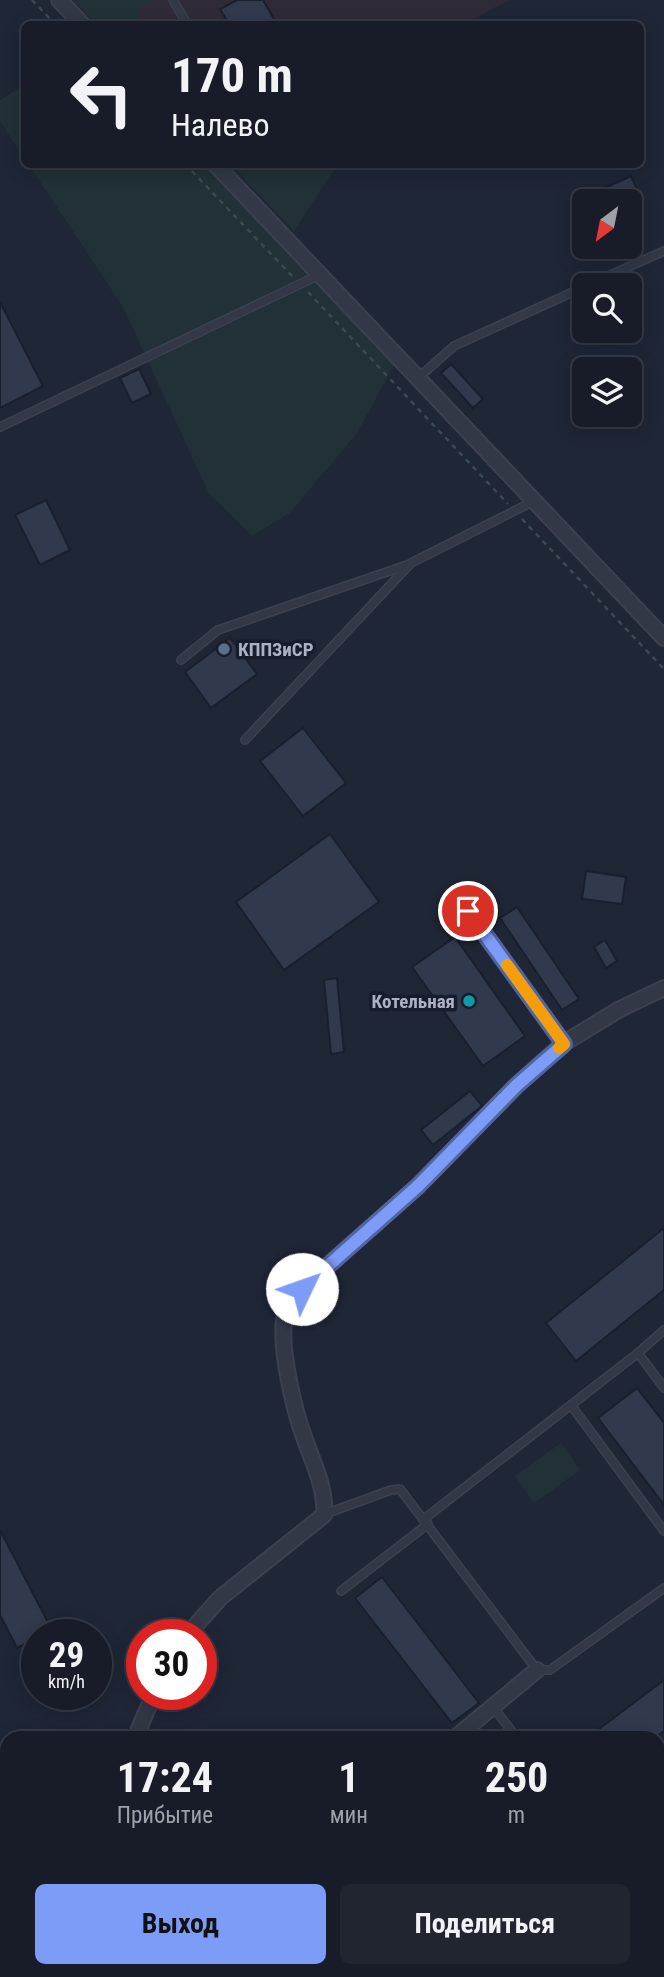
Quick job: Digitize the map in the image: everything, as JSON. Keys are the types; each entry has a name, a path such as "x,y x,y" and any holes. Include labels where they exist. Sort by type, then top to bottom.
{"street":[{"path":"59,0 79,21"},
{"path":"219,168 664,638"},
{"path":"201,1619 220,1598 324,1515 325,1496 298,1420 283,1340 284,1319 291,1303 302,1289 418,1186 517,1085 564,1044 620,1009 664,988"},
{"path":"463,1731 537,1670"},
{"path":"138,1731 148,1710"}],"lane":[{"path":"173,0 185,21"},
{"path":"615,273 664,251"},
{"path":"0,427 320,275"},
{"path":"418,378 454,346 572,292"},
{"path":"181,660 218,631 411,563 534,501"},
{"path":"245,740 411,563"},
{"path":"468,911 564,1044"},
{"path":"341,1591 664,1330"},
{"path":"638,1353 664,1388"},
{"path":"571,1405 664,1531"},
{"path":"324,1515 400,1489 537,1670 550,1670 664,1588"},
{"path":"492,1707 511,1731"}],"path":[{"path":"32,0 52,21"},
{"path":"190,168 664,668"}],"shaded area":[{"path":"72,0 509,0 470,21 93,21"},
{"path":"74,0 153,0 137,11 142,21 94,21"},
{"path":"21,87 21,153 0,121 0,100"},
{"path":"31,168 207,168 395,364 357,433 290,513 252,536 209,494 123,307"},
{"path":"234,168 335,168 294,231"},
{"path":"561,1443 580,1470 534,1503 515,1476"}],"building":[{"path":"237,0 263,0 275,21 227,21 220,9"},
{"path":"631,176 637,189 602,189"},
{"path":"0,302 43,386 0,408"},
{"path":"451,364 483,399 473,408 441,373"},
{"path":"139,369 151,394 132,403 120,378"},
{"path":"46,500 70,550 40,565 15,515"},
{"path":"230,638 257,674 211,708 185,672"},
{"path":"303,728 346,783 303,816 260,761"},
{"path":"330,834 379,902 284,970 236,902"},
{"path":"586,871 626,877 622,904 582,899"},
{"path":"517,907 579,999 562,1010 500,918"},
{"name":"Котельная","path":"455,937 525,1036 483,1066 412,967"},
{"path":"605,940 617,961 606,968 594,947"},
{"path":"337,978 344,1052 331,1054 324,980"},
{"path":"470,1091 482,1106 433,1145 421,1130"},
{"path":"664,1228 664,1290 576,1361 546,1323"},
{"path":"637,1388 664,1423 664,1505 598,1418"},
{"path":"0,1530 46,1619 21,1619 21,1646 17,1648 0,1615"},
{"path":"382,1577 479,1703 452,1723 355,1598"},
{"path":"664,1680 664,1731 596,1731"}],"slow traffic":[{"path":"507,965 564,1044 559,1048"}],"place":[{"name":"КППЗиСР","path":"224,649"},
{"name":"Котельная","path":"469,1001"}],"route":[{"path":"302,1289 418,1186 517,1085 564,1044 468,911"}]}
